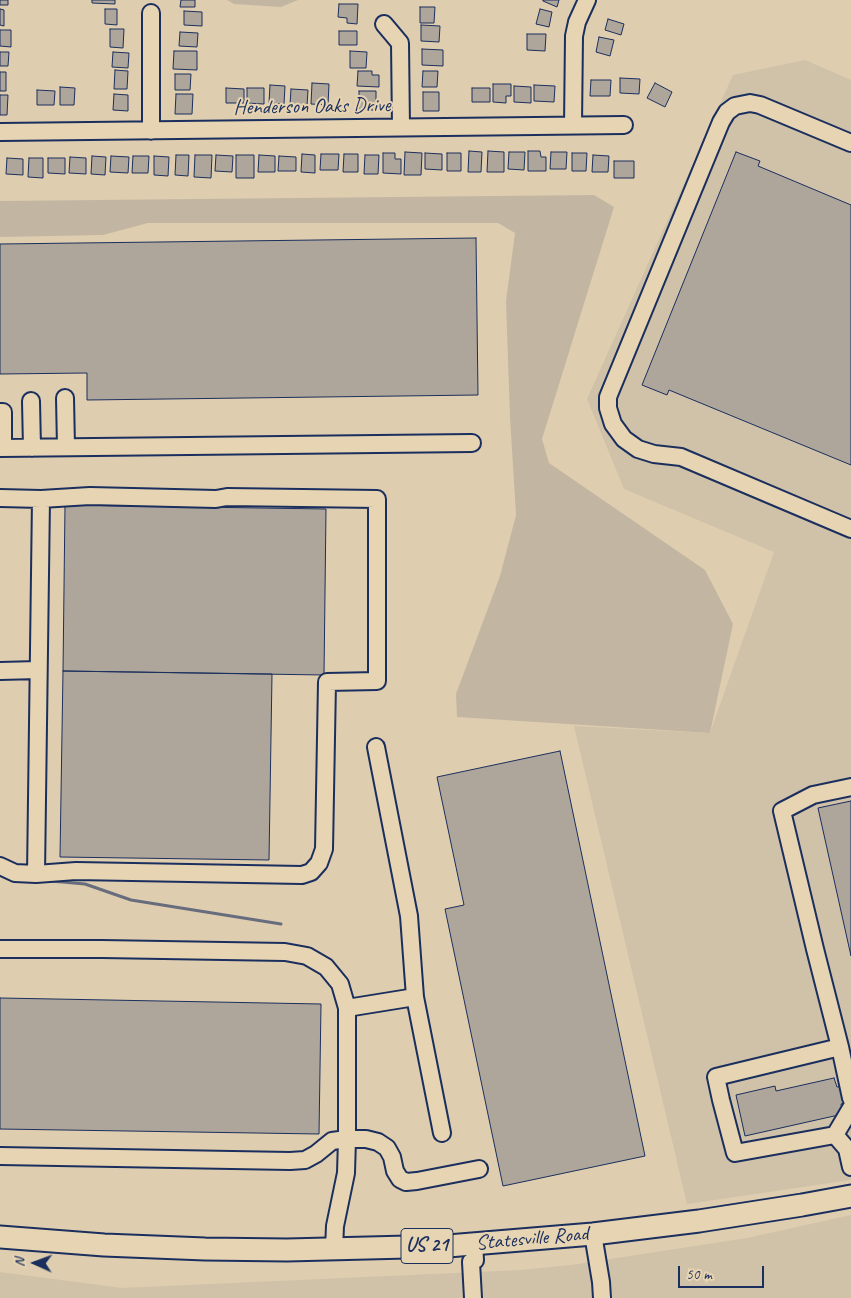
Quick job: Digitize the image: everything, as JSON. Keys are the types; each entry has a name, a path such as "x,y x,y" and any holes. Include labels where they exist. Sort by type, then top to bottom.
{"main road":[{"name":"Statesville Road","path":"0,1237 104,1245 204,1249 474,1252 709,1219 851,1196"}],"street":[{"path":"573,125 574,36 577,22 587,0"},
{"path":"151,13 151,130"},
{"path":"384,24 400,43 401,127"},
{"path":"851,143 760,105 750,103 735,106 727,112 721,122 608,397 608,408 613,424 624,439 638,449 654,454 681,457 851,528"},
{"name":"Henderson Oaks Drive","path":"0,132 624,124"},
{"path":"65,398 66,448"},
{"path":"31,401 32,448"},
{"path":"0,412 3,412 1,448 472,443"},
{"path":"0,498 41,499 90,496 216,499 227,497 377,499 377,681 327,682 324,849 319,863 311,872 302,875 76,871 36,874 16,873 0,866"},
{"path":"36,874 41,499"},
{"path":"0,671 38,670"},
{"path":"376,747 409,916 415,997 442,1133"},
{"path":"851,787 813,795 782,811 851,1098"},
{"path":"0,949 285,952 307,956 326,967 340,984 347,1008 346,1173 335,1226 334,1249"},
{"path":"347,1008 415,997"},
{"path":"840,1046 716,1077 735,1154 835,1135 851,1108"},
{"path":"835,1135 847,1149 851,1167"},
{"path":"0,1156 290,1161 305,1160 332,1141 366,1139 378,1142 387,1148 392,1157 395,1171 400,1179 406,1182 479,1170"},
{"path":"593,1234 602,1298"},
{"path":"473,1298 471,1262 474,1252"},
{"path":"474,1252 480,1262 483,1298"}],"shaded area":[{"path":"227,0 298,0 281,7 234,4"},
{"path":"805,60 851,80 851,1180 687,1204 574,726 710,733 774,552 624,489 587,399 733,75"},
{"path":"594,195 614,207 542,439 549,463 705,570 733,624 710,733 457,717 456,694 500,576 516,515 506,301 515,233 498,223 148,223 103,235 0,237 0,201"},
{"path":"851,1215 851,1298 0,1298 0,1272 122,1288 521,1270 571,1265 747,1238"}],"building":[{"path":"0,0 8,0 8,5 0,5"},
{"path":"92,0 115,0 115,4 92,3"},
{"path":"181,0 195,0 195,7 180,7"},
{"path":"543,0 559,0 557,7"},
{"path":"339,4 358,4 357,24 347,23 347,18 338,17"},
{"path":"420,7 435,7 434,23 420,23"},
{"path":"0,9 4,10 4,26 0,25"},
{"path":"105,9 117,9 117,25 105,24"},
{"path":"540,9 552,12 549,27 536,24"},
{"path":"184,11 202,12 202,26 184,25"},
{"path":"608,19 624,24 621,35 605,30"},
{"path":"421,25 440,26 439,42 421,41"},
{"path":"110,29 124,29 123,48 110,47"},
{"path":"0,30 11,30 11,47 0,46"},
{"path":"339,31 357,31 357,45 339,45"},
{"path":"180,32 198,33 197,47 179,46"},
{"path":"527,34 546,34 545,51 527,50"},
{"path":"599,37 614,40 610,56 596,52"},
{"path":"422,49 443,50 443,66 422,65"},
{"path":"174,51 197,51 197,70 173,69"},
{"path":"350,51 367,52 366,68 350,68"},
{"path":"0,52 9,52 8,66 0,66"},
{"path":"113,52 129,53 128,68 112,67"},
{"path":"115,70 128,71 127,89 114,89"},
{"path":"358,71 372,71 372,75 379,75 379,87 357,86"},
{"path":"423,71 438,71 437,87 422,87"},
{"path":"0,72 6,72 6,91 0,91"},
{"path":"175,74 191,74 190,90 175,90"},
{"path":"620,78 640,79 639,94 620,93"},
{"path":"591,80 611,80 610,96 590,96"},
{"path":"312,83 329,84 328,105 311,104"},
{"path":"655,83 672,92 665,107 647,98"},
{"path":"493,84 511,84 511,96 506,96 506,103 493,102"},
{"path":"270,85 285,86 284,104 269,103"},
{"path":"534,85 555,86 554,102 534,101"},
{"path":"514,86 531,87 531,103 514,102"},
{"path":"60,87 75,88 74,105 60,105"},
{"path":"226,88 244,89 244,103 226,103"},
{"path":"247,88 264,88 264,104 247,103"},
{"path":"472,88 490,88 490,102 472,102"},
{"path":"291,89 308,90 307,106 290,105"},
{"path":"37,90 55,91 54,105 37,105"},
{"path":"359,91 376,91 376,110 359,110"},
{"path":"423,92 439,92 439,111 423,111"},
{"path":"114,94 128,95 128,111 113,110"},
{"path":"176,94 193,94 192,114 175,114"},
{"path":"0,95 8,95 7,115 0,115"},
{"path":"469,151 482,152 481,172 468,172"},
{"path":"488,151 504,152 504,172 487,172"},
{"path":"528,151 540,151 541,157 546,157 546,171 528,171"},
{"path":"405,152 422,153 421,175 404,175"},
{"path":"509,152 525,152 524,170 508,169"},
{"path":"551,152 567,152 566,169 550,169"},
{"path":"736,152 760,161 758,166 851,205 851,465 669,390 667,395 642,385"},
{"path":"383,153 395,153 395,159 401,159 401,174 383,173"},
{"path":"425,153 442,154 442,170 425,169"},
{"path":"447,153 461,153 461,171 447,171"},
{"path":"572,153 587,153 586,171 572,171"},
{"path":"302,154 315,155 315,173 301,172"},
{"path":"321,154 339,154 338,170 320,170"},
{"path":"344,154 358,154 358,172 343,172"},
{"path":"176,155 189,155 188,176 175,175"},
{"path":"195,155 212,155 211,178 194,177"},
{"path":"216,155 233,156 232,172 215,171"},
{"path":"236,155 254,155 254,178 236,178"},
{"path":"259,155 275,156 275,172 258,172"},
{"path":"365,155 379,155 378,174 364,174"},
{"path":"593,155 609,156 608,172 592,172"},
{"path":"92,156 106,157 105,175 91,174"},
{"path":"111,156 129,157 128,173 110,172"},
{"path":"133,156 149,156 148,173 132,173"},
{"path":"154,156 169,157 168,176 154,175"},
{"path":"279,156 296,157 296,171 278,171"},
{"path":"70,157 86,158 86,174 69,173"},
{"path":"7,158 23,159 23,175 6,174"},
{"path":"29,158 43,158 43,178 28,177"},
{"path":"48,158 65,158 65,174 48,173"},
{"path":"614,161 634,161 634,178 614,178"},
{"path":"476,238 478,395 87,400 87,373 0,374 0,244"},
{"path":"65,505 326,509 324,675 63,671"},
{"path":"63,671 272,674 269,860 60,857"},
{"path":"560,751 645,1156 503,1186 445,909 464,905 437,777"},
{"path":"851,801 851,956 818,808"},
{"path":"0,998 321,1004 319,1134 0,1129"},
{"path":"834,1078 837,1087 845,1086 848,1102 841,1104 843,1114 745,1136 736,1095 775,1086 776,1091"}],"waterway":[{"path":"51,881 85,884 131,900 281,924"}]}
